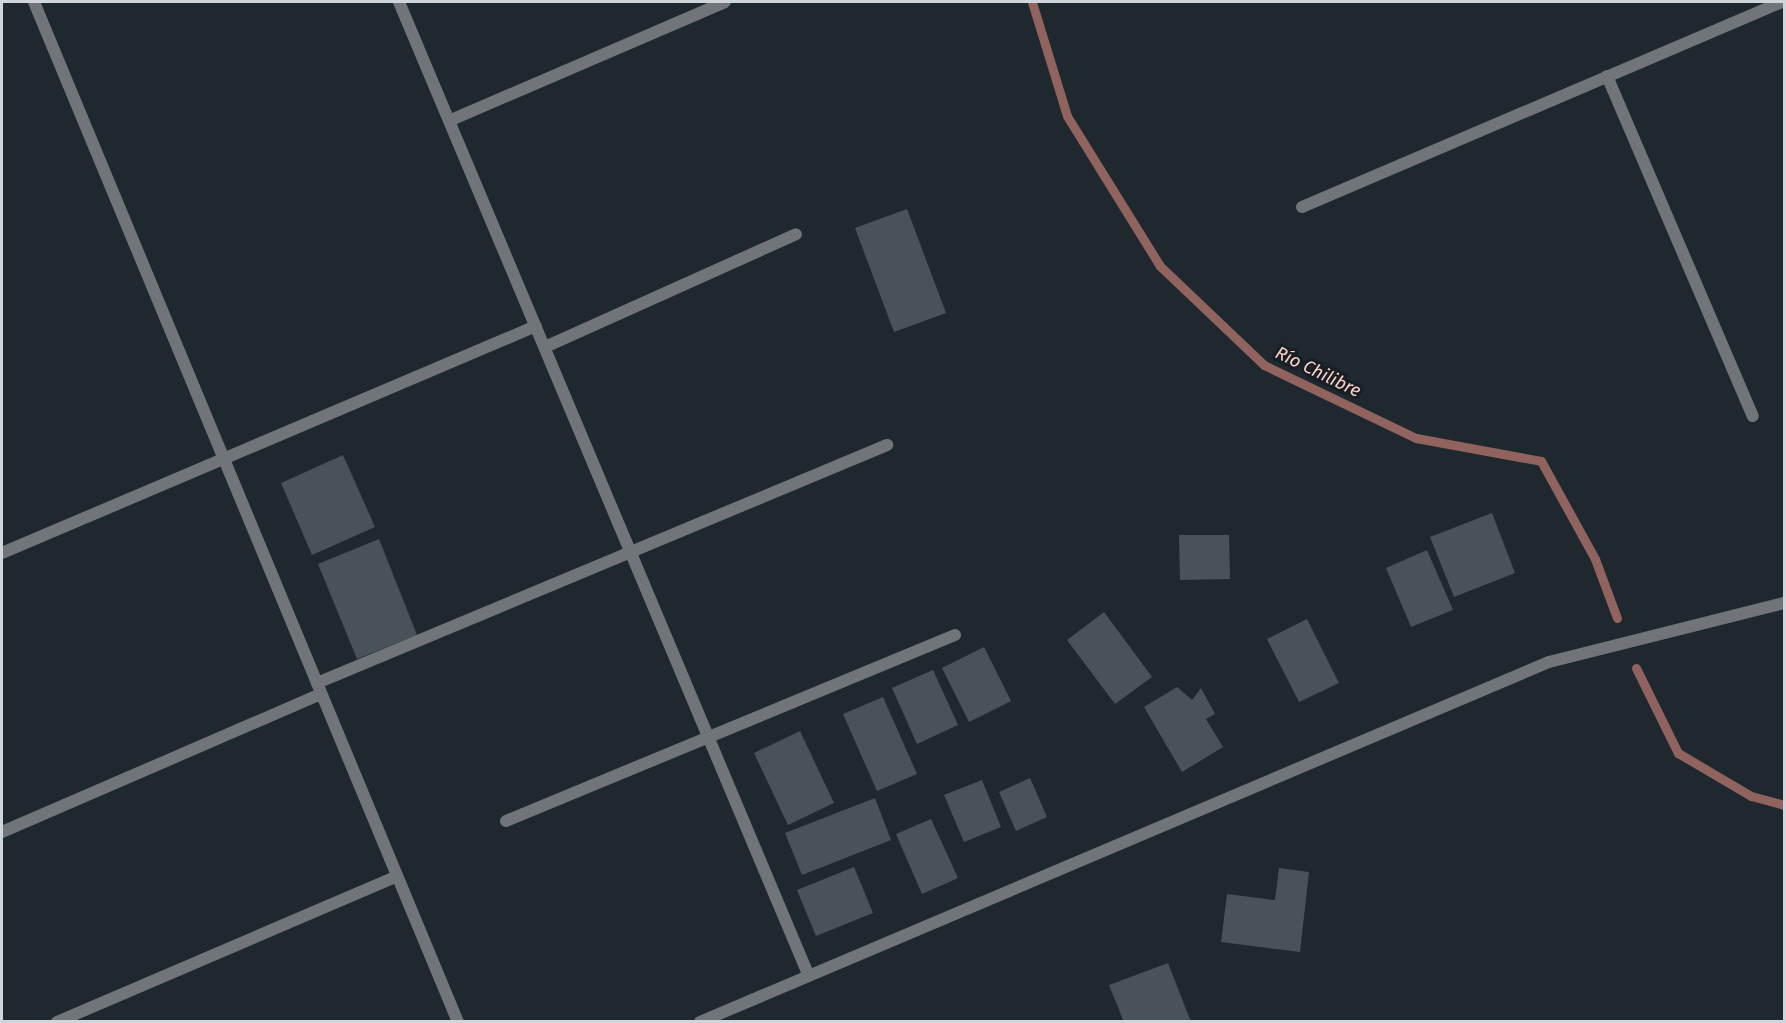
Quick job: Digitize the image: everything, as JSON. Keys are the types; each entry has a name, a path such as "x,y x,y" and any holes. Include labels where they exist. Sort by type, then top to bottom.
{"street":[{"path":"34,2 458,1022"},
{"path":"399,2 451,120 808,974"},
{"path":"451,120 725,2"},
{"path":"1302,207 1782,2"},
{"path":"1607,76 1753,416"},
{"path":"545,347 796,234"},
{"path":"2,553 536,326"},
{"path":"2,832 631,552 887,445"},
{"path":"700,1022 808,974 1549,662 1785,603"},
{"path":"506,821 710,740 955,635"},
{"path":"57,1022 397,876"}],"building":[{"path":"907,209 946,313 894,332 855,228"},
{"path":"343,455 375,527 312,555 281,483"},
{"path":"1492,513 1515,573 1454,597 1430,537"},
{"path":"1179,535 1229,535 1230,579 1180,580"},
{"path":"379,539 417,635 357,659 318,564"},
{"path":"1427,550 1453,610 1411,627 1386,568"},
{"path":"1104,612 1152,677 1115,704 1067,640"},
{"path":"1307,619 1339,683 1299,702 1267,639"},
{"path":"984,647 1011,701 969,722 942,668"},
{"path":"933,670 958,725 917,744 892,688"},
{"path":"1177,687 1192,700 1201,688 1215,714 1206,719 1223,747 1182,772 1144,707"},
{"path":"883,697 917,774 877,791 843,714"},
{"path":"800,731 834,803 788,825 754,753"},
{"path":"1030,778 1047,817 1016,831 999,792"},
{"path":"982,780 1001,827 964,842 944,795"},
{"path":"875,798 891,840 802,875 785,833"},
{"path":"931,819 958,878 922,894 896,834"},
{"path":"854,867 873,913 816,936 797,890"},
{"path":"1279,868 1309,872 1300,952 1221,942 1227,894 1275,900"},
{"path":"1168,963 1191,1022 1124,1022 1109,985"}],"waterway":[{"name":"Río Chilibre","path":"1032,2 1067,116 1160,266 1264,365 1416,438 1541,461 1595,559 1617,618"},
{"name":"Río Chilibre","path":"1636,668 1678,753 1751,796 1784,805"}]}
